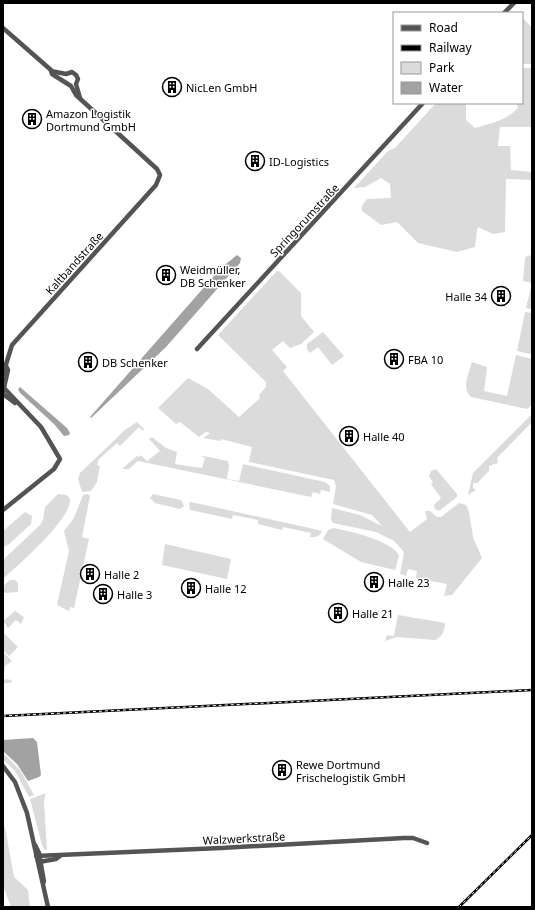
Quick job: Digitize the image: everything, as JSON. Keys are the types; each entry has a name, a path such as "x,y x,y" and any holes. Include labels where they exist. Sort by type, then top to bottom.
{"street":[{"path":"505,12 514,3"},
{"path":"3,28 51,71 52,74 64,81 66,85 71,86 81,99"},
{"path":"51,71 66,74 70,72 76,75 78,79 76,84 81,99"},
{"path":"64,81 66,74"},
{"path":"71,86 76,84"},
{"name":"Kaltbandstraße","path":"3,374 12,345 156,185 160,175 157,169 81,99"},
{"name":"Springorumstraße","path":"197,349 422,104"},
{"name":"Kaltbandstraße","path":"4,388 8,370 6,366"},
{"path":"3,510 49,473 58,464 60,459 41,427 4,388"},
{"path":"3,766 12,776 20,792 35,843 48,907"},
{"name":"Walzwerkstraße","path":"38,856 409,838 427,843"},
{"name":"Walzwerkstraße","path":"39,862 60,856"}],"green space":[{"path":"523,18 532,28 532,64 523,64"},
{"path":"523,68 532,68 532,127 500,127 498,146 510,146 511,170 532,172 532,180 506,179 505,232 493,234 478,227 475,247 457,252 418,243 397,222 381,225 362,211 362,206 367,199 391,198 390,184 381,178 365,187 354,188 388,151 395,148 435,104 466,104 466,120 475,128 498,121 508,116 518,108 516,104 523,104"},
{"path":"532,255 532,283 523,281 525,258"},
{"path":"277,271 279,271 301,293 301,316 314,332 301,344 290,348 283,341 272,350 287,367 283,371 410,532 427,519 425,511 430,511 437,517 441,517 459,503 466,505 469,512 473,537 482,558 452,595 444,596 447,584 416,578 417,571 408,569 406,576 400,574 404,552 394,541 376,532 333,523 331,519 332,508 360,515 382,526 372,515 333,504 336,486 334,480 249,462 252,447 221,439 220,441 203,438 210,433 206,432 199,437 180,422 176,424 158,408 188,378 208,389 239,417 260,398 259,395 266,387 266,382 218,335"},
{"path":"532,283 532,309 531,309 526,308"},
{"path":"525,312 532,313 532,353 530,354 517,351"},
{"path":"323,332 344,356 332,365 318,347 310,353 307,349 307,344"},
{"path":"516,355 532,359 532,405 527,409 471,397 468,394 466,385 472,362 487,367 484,391 507,396"},
{"path":"532,414 532,422 497,458 498,463 489,466 489,471 477,483 473,483 473,488 476,490 468,495 473,473"},
{"path":"137,422 144,429 143,431 139,427 120,446 117,443 99,459 97,465 100,466 97,482 91,491 82,492 78,479 80,473 125,430"},
{"path":"152,437 166,448 177,452 175,464 202,468 205,458 201,457 204,456 228,461 229,466 227,479 239,481 243,464 325,482 330,486 330,492 321,490 320,494 313,492 311,497 138,461 129,469 122,469 137,456 139,457 141,455 147,461 160,451 149,439"},
{"path":"436,469 457,494 457,497 439,511 435,509 434,505 441,498 431,484 433,482 429,476 431,471"},
{"path":"58,494 67,495 70,499 68,508 62,518 43,541 3,579 4,559 40,525 43,520 45,507"},
{"path":"88,494 90,496 82,537 89,539 74,608 70,607 69,611 57,605 69,551 64,531 74,518 83,495"},
{"path":"153,494 181,500 184,506 180,509 155,503 150,498"},
{"path":"191,502 322,531 318,536 310,537 311,533 283,527 282,530 258,524 258,520 233,515 232,519 190,510 189,503"},
{"path":"25,512 32,516 31,524 8,545 3,547 3,531"},
{"path":"334,528 380,541 388,546 399,556 395,570 361,562 323,539 328,530"},
{"path":"165,544 231,559 227,579 162,565"},
{"path":"10,580 15,580 18,583 18,592 3,593 5,584"},
{"path":"15,611 24,617 21,624 16,620 8,628 3,621"},
{"path":"398,615 445,623 444,631 440,637 435,640 397,637 385,641 387,635 394,636"},
{"path":"3,632 18,647 9,656 3,650"},
{"path":"3,652 12,661 5,666 3,679"},
{"path":"3,679 12,680 11,683 3,683"},
{"path":"3,753 20,770 34,795 29,797 15,771 3,759"},
{"path":"46,793 44,801 47,850 44,849 42,845 30,799"},
{"path":"3,827 5,827 14,877 28,890 30,907 11,907 3,886"}],"water":[{"path":"237,255 241,258 240,263 166,347 91,418 90,417 221,268"},
{"path":"20,387 67,428 70,433 69,435 64,436 54,424 20,393 18,389"},
{"path":"33,738 37,742 41,775 28,781 17,764 3,751 3,740"}],"railway":[{"path":"3,716 532,690"},
{"path":"459,907 532,835"}],"place":[{"name":"NicLen GmbH","path":"172,87"},
{"name":"Amazon Logistik Dortmund GmbH","path":"32,119"},
{"name":"ID-Logistics","path":"255,161"},
{"name":"Weidmüller, DB Schenker","path":"166,275"},
{"name":"Halle 34","path":"501,296"},
{"name":"FBA 10","path":"394,359"},
{"name":"DB Schenker","path":"88,362"},
{"name":"Halle 40","path":"349,436"},
{"name":"Halle 2","path":"90,574"},
{"name":"Halle 23","path":"374,582"},
{"name":"Halle 12","path":"191,588"},
{"name":"Halle 3","path":"103,594"},
{"name":"Halle 21","path":"338,613"},
{"name":"Rewe Dortmund Frischelogistik GmbH","path":"282,770"}]}
